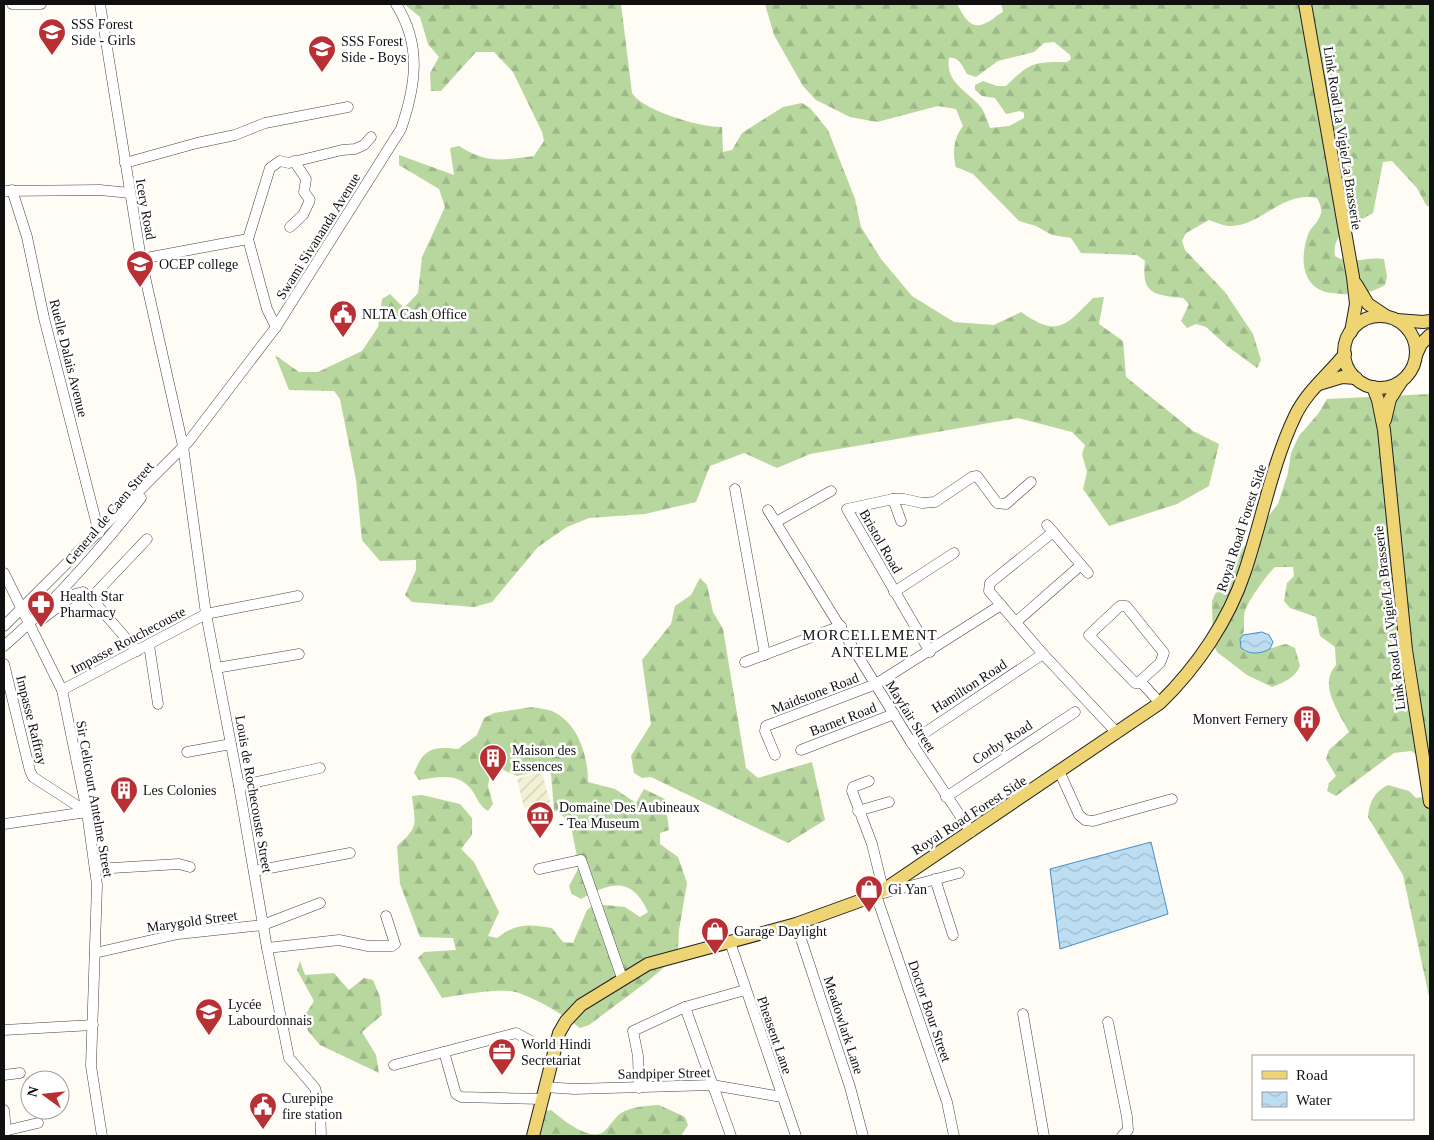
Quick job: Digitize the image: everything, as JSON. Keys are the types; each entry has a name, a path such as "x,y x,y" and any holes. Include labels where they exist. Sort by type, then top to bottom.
{"main road":[{"name":"Link Road La Vigie/La Brasserie","path":"1306,4 1346,248 1353,278"},
{"path":"1353,278 1368,304 1409,331 1416,347 1416,355"},
{"path":"1353,278 1356,304 1345,354 1347,363 1356,378"},
{"path":"1351,332 1362,321 1370,318 1430,321"},
{"path":"1384,430 1390,399 1412,369 1421,344 1430,335"},
{"name":"Royal Road Forest Side","path":"533,1136 552,1054 566,1021 581,1005 622,978 648,964 796,924 880,892 1060,773 1160,703 1180,683 1219,629 1234,600 1245,572 1284,442 1308,392 1345,354"},
{"path":"1316,385 1342,377 1356,378 1373,387 1389,386 1403,380"},
{"path":"1373,387 1378,400 1384,430"},
{"name":"Link Road La Vigie/La Brasserie","path":"1384,430 1406,650 1430,802"}],"street":[{"path":"12,4 19,6 41,4"},
{"name":"Icery Road","path":"100,4 124,163 141,259 183,446"},
{"name":"Swami Sivananda Avenue","path":"172,458 276,327 402,129 412,97 415,76 413,47 406,24 396,4"},
{"path":"124,163 197,143 235,135 265,123 348,107"},
{"path":"276,327 267,309 248,239 270,168 280,161 294,161 342,150 355,149 364,145 371,137"},
{"path":"290,226 303,214 310,200 304,192 306,179 294,161"},
{"path":"8,190 100,190 130,193"},
{"name":"Ruelle Dalais Avenue","path":"8,190 27,237 44,318 99,533"},
{"path":"141,259 248,239"},
{"name":"Louis de Rochecouste Street","path":"183,446 206,614 239,786 267,948 289,1058 316,1088 320,1107 321,1136"},
{"name":"General de Caen Street","path":"4,626 172,458"},
{"name":"General de Caen Street","path":"4,646 31,625 104,546 172,458"},
{"name":"Bristol Road","path":"930,652 847,509 904,498 922,503 935,502 972,477 980,478 997,503 1002,505 1006,504 1031,482"},
{"path":"735,489 765,655"},
{"path":"776,522 831,491"},
{"path":"893,499 901,521"},
{"name":"Mayfair Street","path":"768,510 911,742 970,832"},
{"path":"1016,622 1085,569 1050,528 990,583 989,590 1001,605 1043,654 1117,733"},
{"path":"91,598 147,539"},
{"path":"894,592 920,569 954,553"},
{"name":"Sir Celicourt Antelme Street","path":"4,573 62,690 86,812 95,870 95,953 91,1066 102,1136"},
{"path":"31,625 75,594 83,592 91,598 137,651"},
{"name":"Impasse Rouchecouste","path":"62,690 206,614 298,596"},
{"path":"876,684 930,652 1001,605"},
{"path":"1120,606 1126,606 1164,653 1160,663 1140,681 1135,683 1089,635 1120,606"},
{"path":"745,662 841,626"},
{"path":"148,645 158,704"},
{"path":"216,668 299,654"},
{"name":"Hamilton Road","path":"911,742 1043,654"},
{"name":"Impasse Raffray","path":"4,664 33,777 86,812"},
{"path":"1140,681 1160,703"},
{"name":"Maidstone Road","path":"775,755 764,731 766,726 876,684"},
{"name":"Corby Road","path":"946,797 1075,712"},
{"name":"Barnet Road","path":"801,750 894,714"},
{"path":"187,752 231,744"},
{"path":"239,786 320,768"},
{"path":"1060,773 1079,815 1085,820 1092,821 1172,799"},
{"name":"Doctor Bour Street","path":"868,781 852,788 858,811 872,844 880,892 947,1102 954,1136"},
{"path":"858,811 889,802"},
{"path":"4,824 86,812"},
{"path":"254,871 350,853"},
{"path":"539,870 581,860 622,978"},
{"path":"95,870 179,864 190,867"},
{"path":"880,892 959,872"},
{"path":"934,879 953,935"},
{"name":"Marygold Street","path":"95,953 178,934 263,925 320,903"},
{"path":"267,948 340,940 368,946 392,946 395,944 386,916"},
{"name":"Meadowlark Lane","path":"796,924 850,1087 863,1136"},
{"name":"Pheasent Lane","path":"730,942 796,1136"},
{"path":"639,1088 638,1056 632,1031 685,1006 746,990"},
{"path":"685,1006 731,1136"},
{"path":"1023,1014 1044,1136"},
{"path":"1108,1022 1127,1117 1128,1130 1122,1136"},
{"path":"4,1030 93,1025"},
{"path":"394,1065 516,1033 531,1041"},
{"name":"Sandpiper Street","path":"444,1052 456,1094 461,1097 543,1093 574,1089 712,1085 782,1097"},
{"path":"4,1075 20,1073"},
{"path":"4,1110 5,1130 38,1123"}],"shaded area":[{"path":"542,772 550,802 524,808 517,779"}],"green space":[{"path":"404,4 621,4 632,93 647,106 673,117 713,127 722,127 723,152 732,150 742,133 783,107 802,103 810,108 828,130 855,199 861,227 881,259 912,296 954,322 994,325 1021,312 1044,325 1053,326 1068,322 1093,298 1104,297 1099,324 1123,341 1126,377 1193,431 1219,444 1209,486 1177,504 1109,526 1083,489 1087,472 1082,454 1085,445 1072,432 1018,418 810,454 777,468 744,453 710,466 696,502 645,514 589,518 567,527 538,547 492,602 474,607 412,602 405,595 416,570 416,560 380,561 362,540 356,480 340,399 334,391 289,390 275,355 299,372 318,372 362,351 378,327 382,299 390,294 404,308 418,293 422,257 445,207 439,189 399,165 399,155 454,175 450,148 459,146 478,156 504,159 534,156 544,141 542,132 513,72 494,52 476,52 441,91 431,91 430,73 439,57 428,44 420,17"},
{"path":"765,4 957,4 968,21 972,24 980,25 1003,12 1001,4 1430,4 1430,207 1426,205 1417,188 1392,161 1383,162 1373,213 1346,229 1341,234 1335,248 1335,256 1341,259 1353,261 1384,259 1387,277 1385,285 1359,294 1322,291 1308,279 1305,271 1304,252 1309,232 1321,214 1321,207 1317,198 1304,197 1293,199 1240,225 1228,226 1209,220 1186,233 1182,241 1185,250 1225,292 1253,334 1261,360 1257,368 1227,346 1206,327 1196,324 1187,328 1181,321 1189,304 1183,298 1164,296 1152,291 1145,280 1145,261 1137,255 1081,253 1071,238 1052,235 1036,226 1019,221 973,174 956,167 955,145 963,126 956,109 938,106 877,122 850,117 816,100 803,86 774,35","holes":["1054,42 1070,55 1071,59 1067,62 1047,62 1033,65 1021,72 1006,86 997,86 983,81 975,85 975,90 982,96 995,98 1006,114 1020,111 1024,113 1024,118 1009,126 990,128 982,108 953,80 949,66 949,58 955,59 967,74 976,77 998,61 1034,52 1044,43"]},
{"path":"1430,394 1430,755 1419,756 1411,751 1394,753 1336,796 1327,791 1329,783 1336,776 1326,759 1329,750 1349,732 1336,707 1330,690 1329,681 1336,665 1335,647 1320,636 1316,617 1290,608 1284,601 1287,583 1294,576 1293,567 1275,567 1250,600 1244,614 1244,629 1240,639 1244,651 1260,652 1286,644 1295,648 1300,666 1298,670 1288,680 1272,687 1247,675 1217,652 1213,644 1212,601 1228,567 1278,504 1288,473 1291,453 1299,436 1318,414 1327,399"},
{"path":"700,578 707,585 713,612 723,629 746,768 758,778 812,762 825,820 788,843 651,777 642,778 634,773 631,756 651,724 642,660 671,624 675,606 691,595"},
{"path":"532,707 552,711 569,723 580,741 586,761 588,782 615,789 636,803 644,789 665,799 669,830 660,833 660,844 678,857 687,883 678,948 669,963 589,1025 580,1028 543,1004 512,991 481,992 442,998 418,958 424,952 456,950 453,938 420,937 400,884 397,846 413,829 415,819 412,796 422,795 460,804 472,818 472,835 461,849 474,862 499,912 488,936 497,938 517,927 536,926 552,928 563,942 573,943 587,910 595,904 625,907 640,917 648,912 641,900 627,887 610,886 581,899 572,894 569,886 579,867 570,821 554,810 551,774 543,770 517,776 501,769 491,769 488,786 493,804 488,811 480,804 471,789 460,780 447,777 419,780 414,773 422,758 430,750 442,748 458,749 477,735 484,718 494,713"},
{"path":"1388,785 1409,791 1416,798 1430,796 1430,1001 1403,875 1368,817 1374,798 1380,790"},
{"path":"300,961 305,975 334,973 349,990 364,978 373,980 380,997 382,1015 362,1032 376,1055 379,1073 320,1045 308,1031 304,1017 314,1001 297,970"},
{"path":"659,1105 685,1117 688,1125 681,1136 537,1136 541,1112 551,1110 575,1128 589,1134 596,1134 602,1133 621,1113 630,1109"}],"water":[{"path":"1262,632 1269,635 1273,642 1270,649 1255,653 1241,648 1240,639 1243,635"},
{"path":"1151,842 1168,914 1060,949 1050,869"}],"place":[{"name":"SSS Forest Side - Girls","path":"52,56"},
{"name":"SSS Forest Side - Boys","path":"322,73"},
{"name":"OCEP college","path":"140,288"},
{"name":"NLTA Cash Office","path":"343,338"},
{"name":"Health Star Pharmacy","path":"41,628"},
{"name":"Monvert Fernery","path":"1307,743"},
{"name":"Maison des Essences","path":"493,782"},
{"name":"Les Colonies","path":"124,814"},
{"name":"Domaine Des Aubineaux - Tea Museum","path":"540,839"},
{"name":"Gi Yan","path":"869,913"},
{"name":"Garage Daylight","path":"715,955"},
{"name":"Lycée Labourdonnais","path":"209,1036"},
{"name":"World Hindi Secretariat","path":"502,1076"},
{"name":"Curepipe fire station","path":"263,1130"}],"district":[{"name":"MORCELLEMENT ANTELME","path":"870,644"}]}
